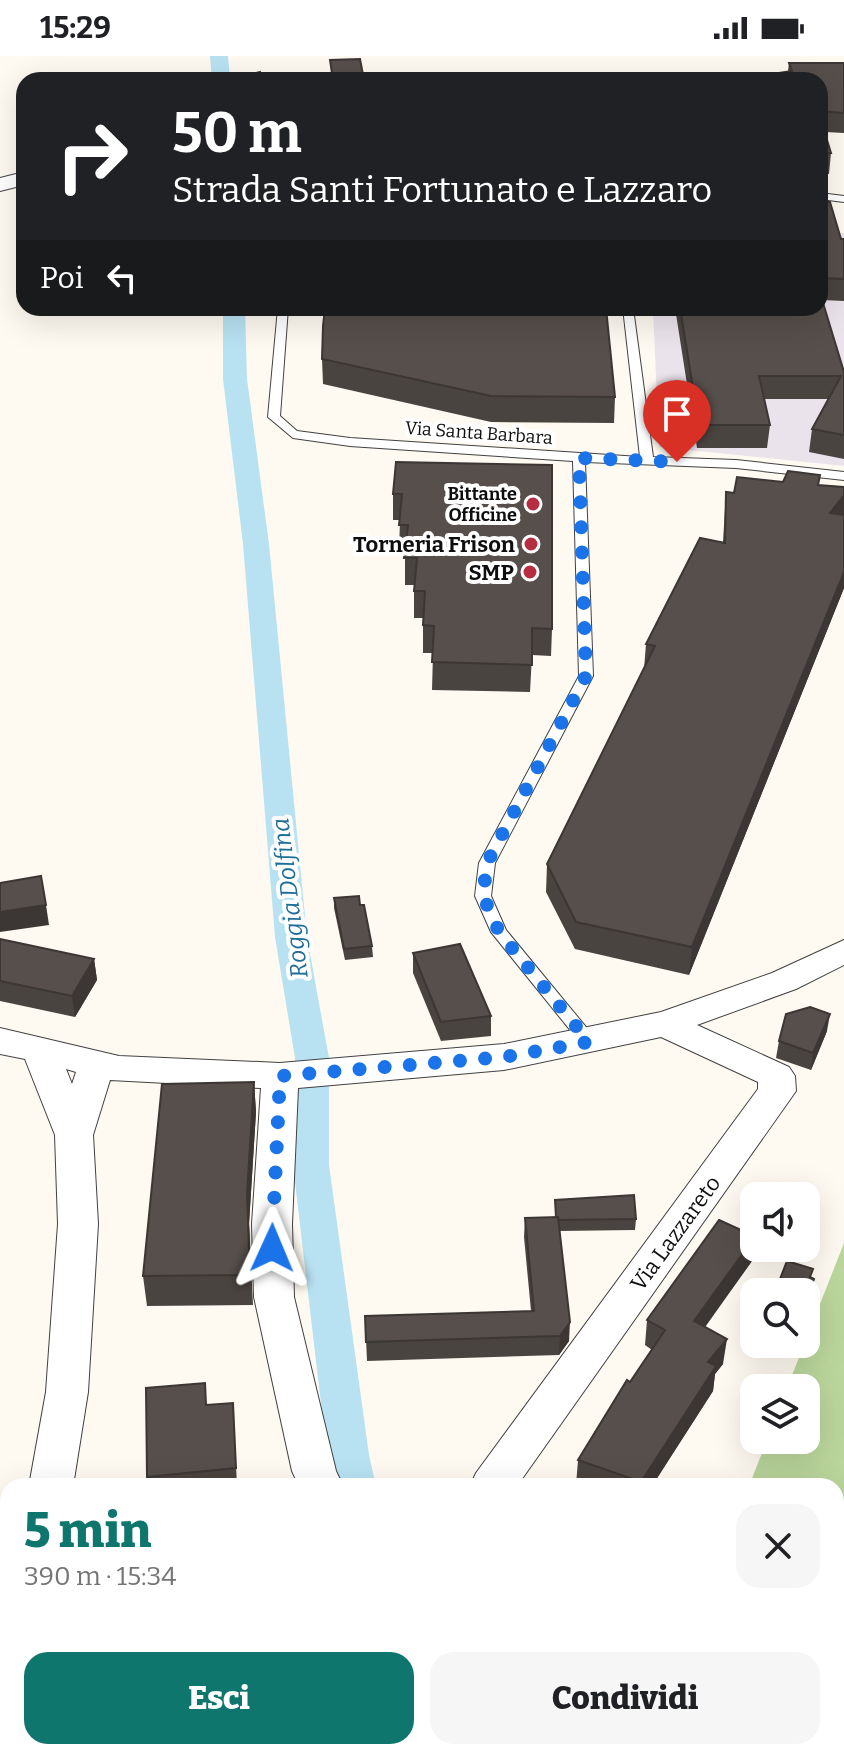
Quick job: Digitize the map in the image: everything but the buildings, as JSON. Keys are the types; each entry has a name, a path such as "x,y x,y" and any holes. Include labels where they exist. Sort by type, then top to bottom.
{"street":[{"path":"0,1041 119,1069 288,1075 504,1057 589,1042 667,1023 784,981 844,951"},
{"name":"Via Lazzareto","path":"498,1478 777,1091 776,1076 752,1061 684,1036 667,1023"},
{"path":"40,1051 74,1135 78,1224 67,1392 52,1478"},
{"path":"74,1135 97,1064"},
{"path":"288,1075 272,1224 274,1297 317,1478"}],"lane":[{"name":"Via Santa Barbara","path":"282,316 274,417 293,434 425,449 736,464 844,476"},
{"path":"629,316 647,460"},
{"path":"579,458 586,676 487,863 483,896 499,932 589,1042"}],"shaded area":[{"path":"828,232 844,233 844,466 659,447 653,316 828,316"}],"green space":[{"path":"844,1243 844,1478 752,1478 762,1454 820,1454 820,1374 793,1374 799,1358 820,1358 820,1304"}],"waterway":[{"name":"Roggia Dolfina","path":"219,56 220,72"},
{"name":"Roggia Dolfina","path":"234,316 235,379 256,544 291,937 312,1058 311,1165 353,1478"}],"place":[{"name":"Bittante Officine","path":"533,504"},
{"name":"Torneria Frison","path":"531,544"},
{"name":"SMP","path":"530,572"}],"route":[{"path":"272,1248 280,1076 504,1057 589,1042 568,1012 524,966 499,932 483,896 487,863 586,676 579,458 677,462"}]}
